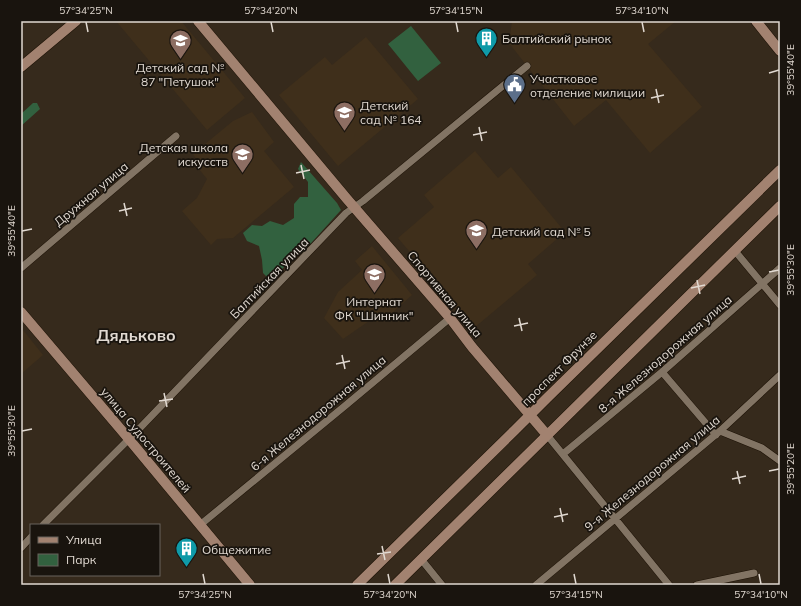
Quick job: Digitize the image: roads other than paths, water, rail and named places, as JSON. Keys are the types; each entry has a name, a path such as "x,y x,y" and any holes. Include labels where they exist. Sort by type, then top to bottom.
{"main road":[{"path":"21,67 76,21"},
{"name":"Спортивная улица","path":"198,21 354,207 450,318 472,347 547,435"},
{"path":"756,21 780,51"},
{"name":"проспект Фрунзе","path":"357,585 780,170"},
{"path":"395,585 780,206"},
{"name":"улица Судостроителей","path":"21,312 250,585"}],"street":[{"name":"Балтийская улица","path":"44,524 129,439 346,213 363,201 527,66"},
{"name":"Дружная улица","path":"21,268 176,136"},
{"path":"735,251 780,305"},
{"name":"8-я Железнодорожная улица","path":"563,454 662,372 780,268"},
{"name":"6-я Железнодорожная улица","path":"200,525 450,318"},
{"path":"662,372 718,433 762,448 780,461"},
{"name":"9-я Железнодорожная улица","path":"536,585 718,433 780,375"},
{"name":"Спортивная улица","path":"547,435 669,585"},
{"path":"21,548 30,539"},
{"path":"421,559 442,585"},
{"path":"697,585 754,573"}],"place":[{"name":"Балтийский рынок","path":"487,58"},
{"name":"Детский сад № 87 \"Петушок\"","path":"180,60"},
{"name":"Участковое отделение милиции","path":"514,104"},
{"name":"Детский сад № 164","path":"344,132"},
{"name":"Детская школа искусств","path":"243,174"},
{"name":"Детский сад № 5","path":"476,250"},
{"name":"Интернат ФК \"Шинник\"","path":"374,294"},
{"name":"Общежитие","path":"186,568"}],"district":[{"name":"Дядьково","path":"136,335"}]}
